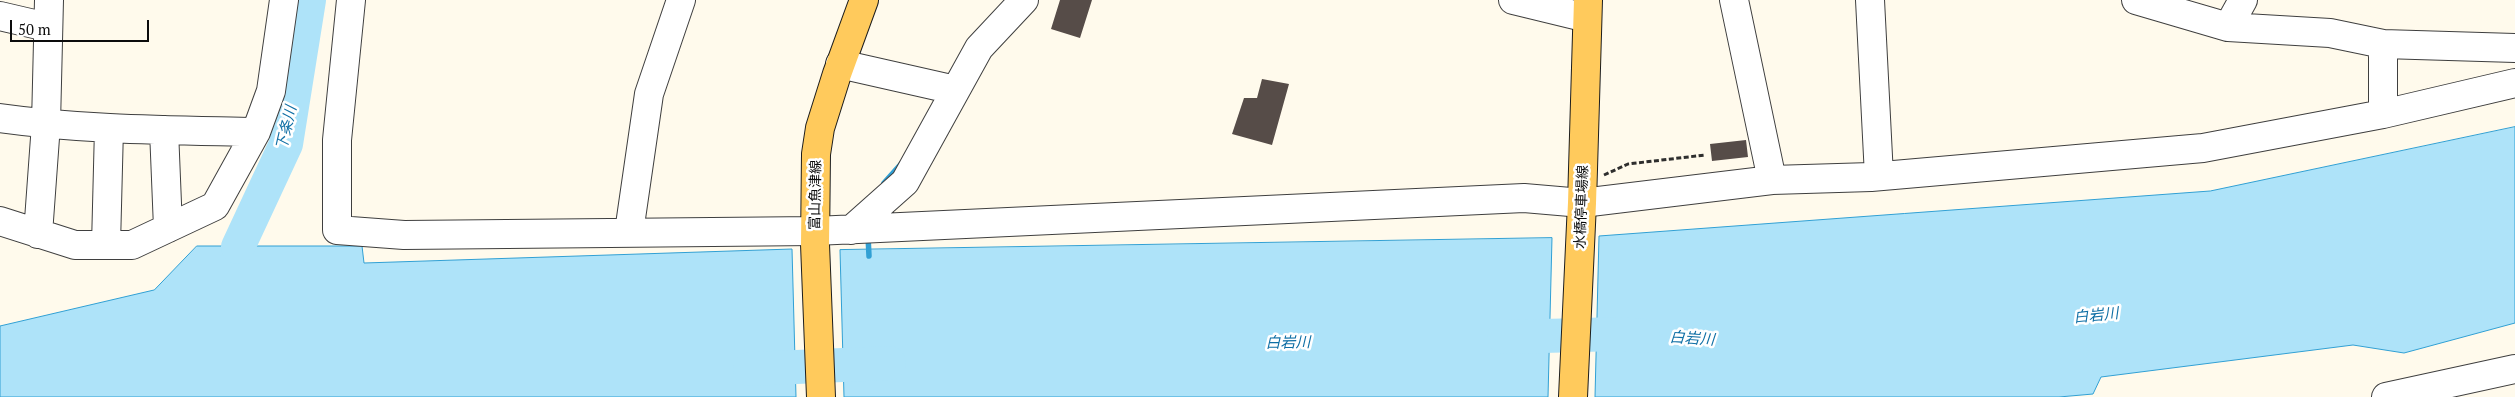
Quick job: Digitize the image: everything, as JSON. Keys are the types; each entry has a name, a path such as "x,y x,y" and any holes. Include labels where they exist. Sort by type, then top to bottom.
{"main road":[{"name":"富山魚津線","path":"821,397 815,238 816,154 820,128 840,64 864,0"},
{"name":"水橋停車場線","path":"1573,397 1582,202 1587,9"}],"street":[{"path":"38,234 46,124 49,52 46,27 48,0"},
{"path":"0,221 75,245 132,245 215,206 256,132 271,91 284,0"},
{"path":"351,0 337,140 337,230 404,235 629,232 815,238 851,230 1524,198 1582,202 1772,180 1879,176 2203,148 2383,114 2515,83"},
{"path":"629,232 649,94 681,0"},
{"path":"851,230 905,182 979,48 1024,0"},
{"path":"1513,0 1587,9"},
{"path":"1734,0 1772,180"},
{"path":"1870,0 1879,176"},
{"path":"2136,0 2228,27 2330,32 2383,44 2515,48"},
{"path":"2228,27 2243,0"},
{"path":"0,16 46,27"},
{"path":"2383,44 2383,114"},
{"path":"840,64 955,90"},
{"path":"0,118 46,124 109,128 256,132"},
{"path":"106,245 109,128"},
{"path":"164,130 168,228"},
{"path":"2386,397 2515,369"}],"path":[{"path":"1582,202 1628,164 1705,155"}],"water":[{"path":"2515,127 2515,323 2404,353 2353,345 2101,377 2093,394 2059,397 1595,397 1599,236 2210,191"},
{"path":"1552,238 1548,397 844,397 840,250"},
{"path":"197,246 362,246 364,263 792,249 796,397 0,397 0,326 154,290"}],"building":[{"path":"1060,0 1092,0 1080,38 1051,29"},
{"path":"1262,79 1289,84 1272,145 1232,134 1244,98 1257,98"},
{"path":"1746,140 1748,157 1712,161 1710,144"}],"waterway":[{"name":"下条川","path":"238,247 286,144 309,0"},
{"path":"884,183 901,164"},
{"path":"868,236 869,256"},
{"name":"白岩川","path":"1504,337 1620,334 1643,336"},
{"path":"750,369 889,363"}]}
